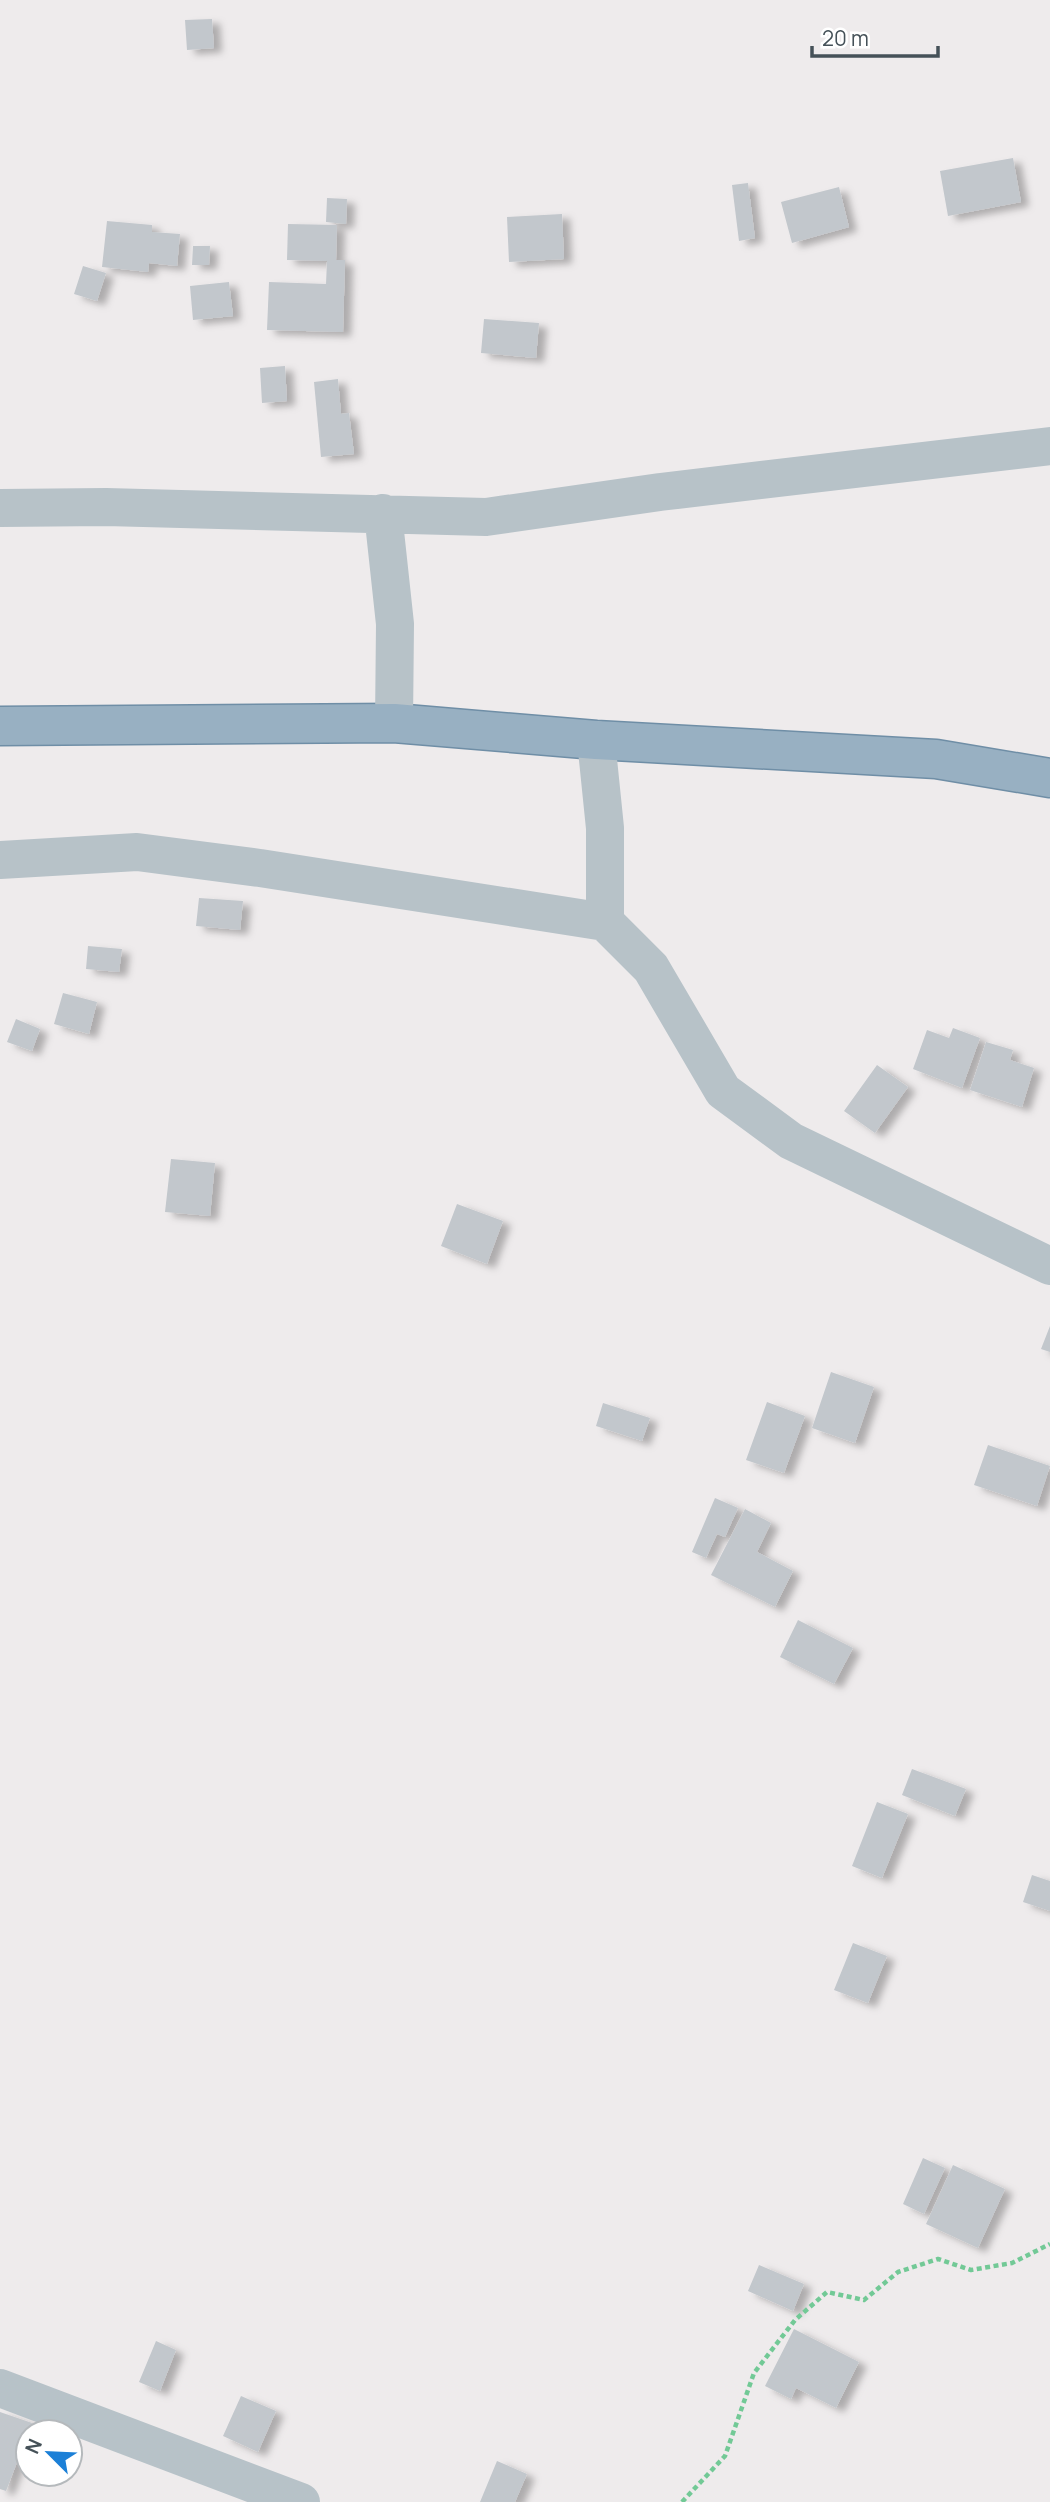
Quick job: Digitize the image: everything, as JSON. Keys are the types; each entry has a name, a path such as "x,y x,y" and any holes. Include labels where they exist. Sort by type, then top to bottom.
{"highway":[{"path":"0,726 394,723 596,740 936,759 1050,778"}],"street":[{"path":"0,508 106,506 486,517 660,492 1050,446"},
{"path":"383,513 395,624 394,723"},
{"path":"596,740 605,828 605,922"},
{"path":"0,860 137,852 260,868 605,922 651,968 723,1091 791,1141 1050,1266"},
{"path":"0,2388 301,2502"}],"path":[{"path":"682,2502 725,2456 754,2373 795,2320 827,2292 864,2300 898,2272 937,2259 971,2270 1012,2263 1050,2244"}],"building":[{"path":"212,19 214,48 187,50 185,20"},
{"path":"1013,158 1021,202 948,216 940,171"},
{"path":"748,183 755,238 739,241 732,185"},
{"path":"839,187 849,227 792,243 781,202"},
{"path":"327,198 347,199 346,224 326,222"},
{"path":"562,214 564,259 509,262 507,217"},
{"path":"107,221 152,225 152,232 180,234 177,266 149,263 148,272 102,267"},
{"path":"288,224 337,225 336,260 345,260 343,332 267,330 269,282 326,284 327,261 287,260"},
{"path":"193,246 210,246 209,265 192,265"},
{"path":"83,266 106,273 97,301 74,294"},
{"path":"229,282 233,316 193,320 190,286"},
{"path":"484,319 539,323 536,358 481,353"},
{"path":"285,366 287,401 262,403 260,368"},
{"path":"338,379 341,414 349,413 354,454 321,457 314,382"},
{"path":"199,898 243,901 240,930 196,926"},
{"path":"88,946 122,949 119,972 86,969"},
{"path":"63,993 97,1002 89,1034 54,1024"},
{"path":"16,1019 40,1029 32,1051 7,1042"},
{"path":"953,1028 980,1038 962,1088 913,1069 927,1030 949,1038"},
{"path":"986,1042 1013,1050 1010,1060 1034,1068 1022,1107 970,1090"},
{"path":"877,1065 908,1087 875,1133 844,1111"},
{"path":"171,1159 215,1163 210,1216 165,1212"},
{"path":"457,1204 503,1221 487,1264 441,1246"},
{"path":"1050,1326 1050,1352 1041,1349"},
{"path":"831,1372 874,1387 855,1443 812,1428"},
{"path":"767,1402 805,1416 784,1473 746,1460"},
{"path":"603,1403 650,1418 642,1441 596,1426"},
{"path":"988,1445 1050,1466 1037,1506 974,1485"},
{"path":"715,1498 738,1508 725,1537 717,1534 706,1558 692,1552"},
{"path":"745,1509 771,1523 757,1552 793,1571 775,1607 711,1575"},
{"path":"798,1620 853,1648 834,1684 780,1657"},
{"path":"912,1769 966,1789 955,1816 902,1795"},
{"path":"877,1802 908,1814 882,1878 852,1866"},
{"path":"1032,1875 1050,1881 1050,1911 1023,1902"},
{"path":"853,1943 887,1956 868,2003 834,1990"},
{"path":"923,2158 945,2168 924,2214 903,2204"},
{"path":"953,2165 1005,2189 978,2248 926,2224"},
{"path":"759,2265 804,2284 793,2311 748,2291"},
{"path":"794,2329 859,2362 836,2408 796,2388 791,2399 765,2386"},
{"path":"156,2341 176,2350 160,2391 139,2382"},
{"path":"241,2396 276,2411 258,2452 223,2436"},
{"path":"0,2412 17,2418 14,2418 14,2470 6,2491 0,2489"},
{"path":"497,2461 527,2474 515,2502 480,2502"}]}
